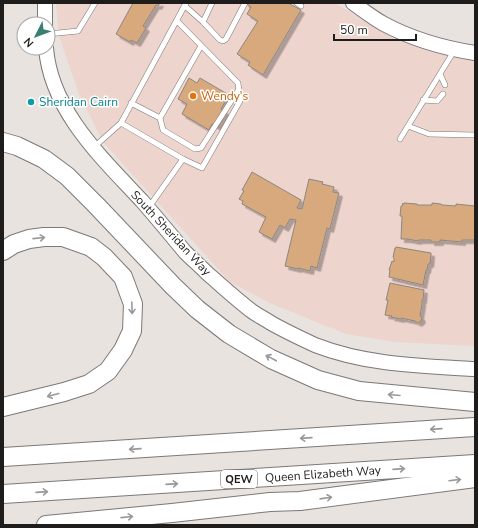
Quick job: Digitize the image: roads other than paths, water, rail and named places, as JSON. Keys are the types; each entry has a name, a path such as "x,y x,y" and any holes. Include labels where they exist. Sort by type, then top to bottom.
{"highway":[{"path":"3,142 44,158 67,176 197,309 229,334 271,359 318,380 359,391 475,402"},
{"path":"3,251 14,244 29,239 44,237 63,237 91,247 104,257 123,277 133,304 132,331 122,350 108,371 89,384 50,396 3,407"},
{"path":"3,457 475,427"},
{"name":"Queen Elizabeth Way","path":"3,494 475,464"},
{"path":"46,525 270,502 300,501 475,478"},
{"path":"174,525 272,509 300,501"}],"street":[{"path":"45,3 45,16"},
{"path":"353,3 382,23 412,37 455,50 475,52"},
{"name":"South Sheridan Way","path":"48,56 52,78 60,98 79,130 93,148 148,208 186,253 254,312 287,332 315,345 344,354 372,361 414,366 475,369"}],"lane":[{"path":"56,33 78,31 95,3"},
{"path":"203,22 212,3"},
{"path":"93,148 121,123 186,4 220,40 223,41 226,39 245,3"},
{"path":"121,123 183,159 202,168 240,101 238,83 177,21"},
{"path":"201,46 160,118 163,130 195,149 200,148 239,89"},
{"path":"400,139 455,50"},
{"path":"440,74 445,84"},
{"path":"424,100 437,101 443,94"},
{"path":"131,103 160,118"},
{"path":"408,126 429,134 475,135"},
{"path":"148,208 183,159"}],"place":[{"name":"Wendy's","path":"193,96"},
{"name":"Sheridan Cairn","path":"31,102"}]}
